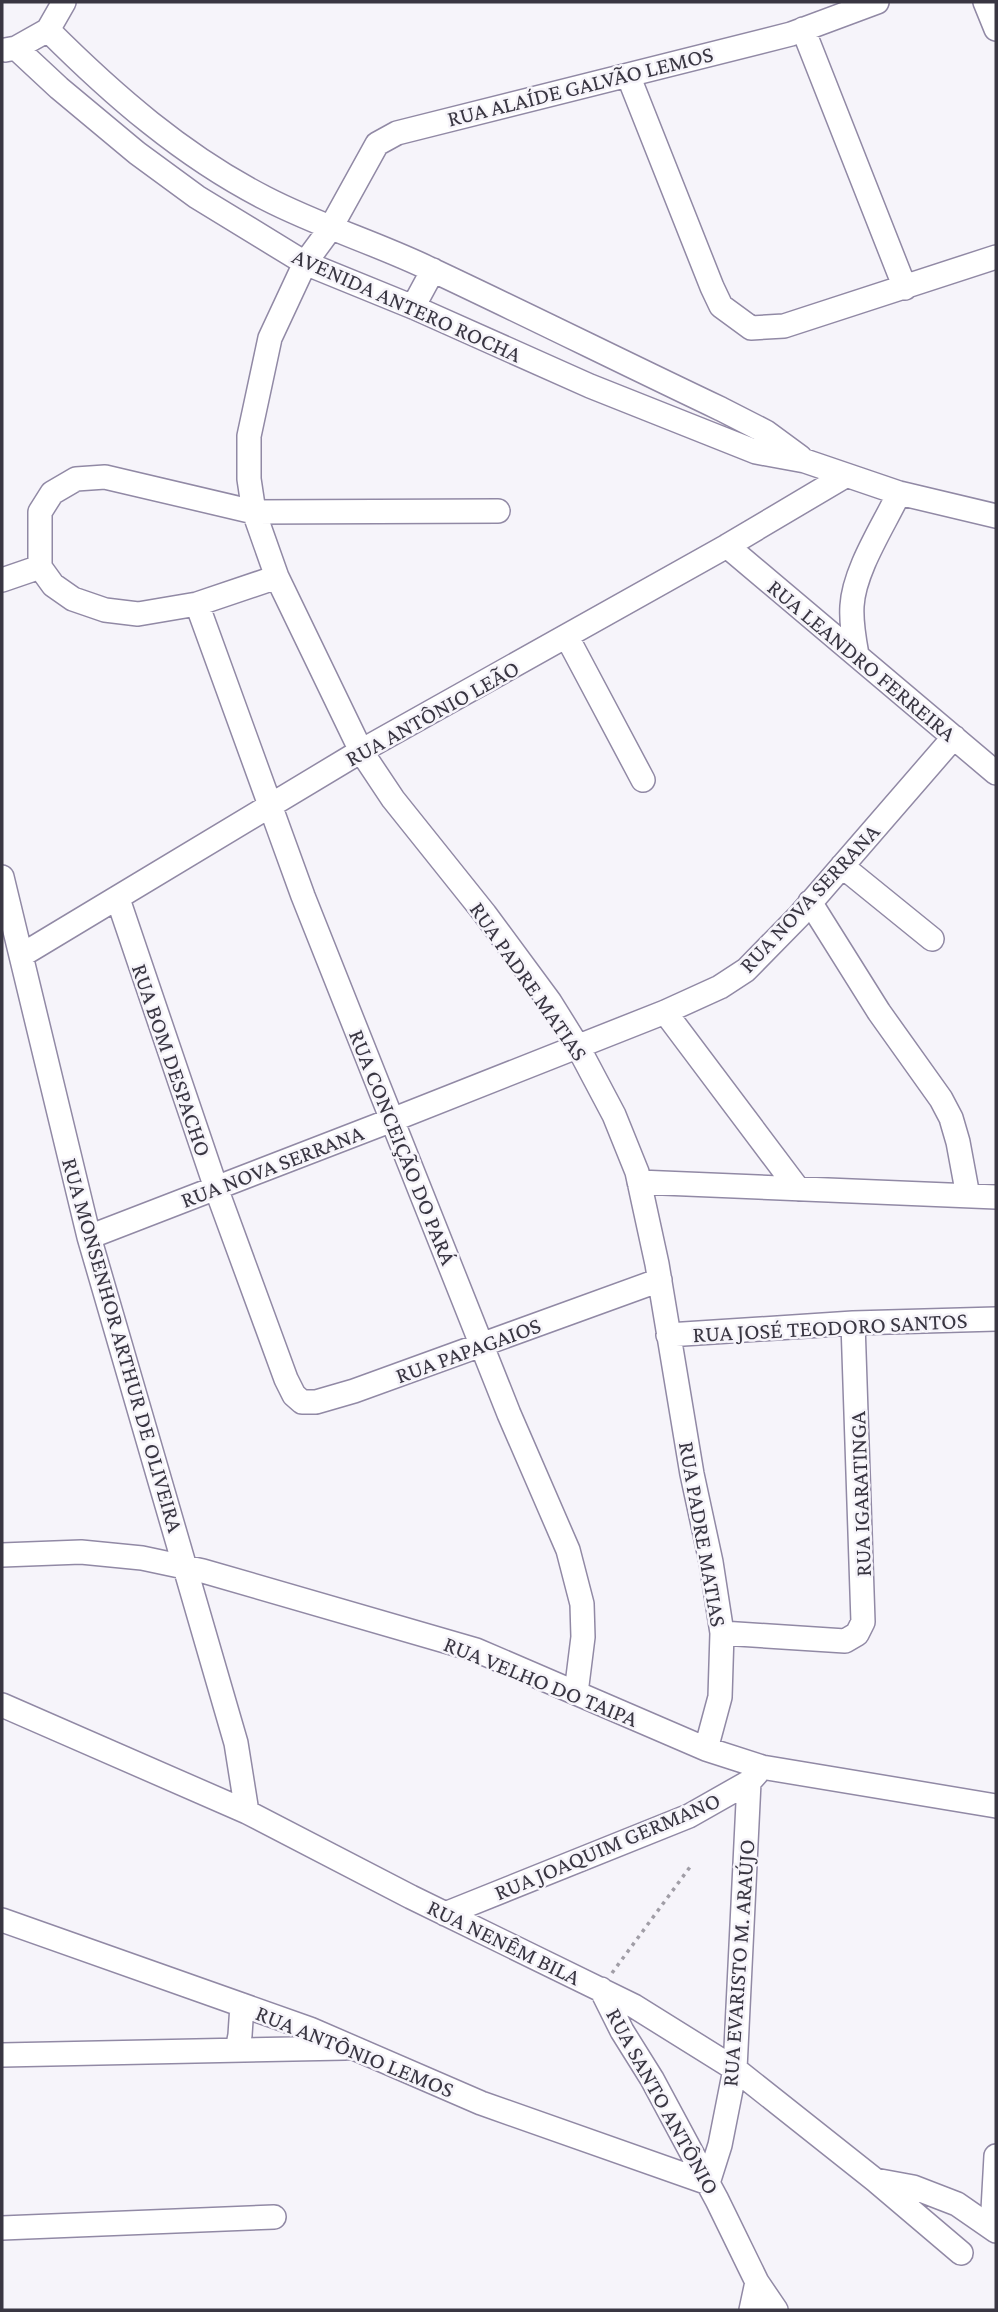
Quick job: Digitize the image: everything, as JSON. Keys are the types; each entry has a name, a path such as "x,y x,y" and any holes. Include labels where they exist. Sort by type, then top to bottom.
{"street":[{"path":"9,49 48,30 64,2"},
{"name":"RUA ALAÍDE GALVÃO LEMOS","path":"305,263 330,229 377,144 397,133 803,29 877,2"},
{"path":"985,2 996,29"},
{"path":"803,29 905,288"},
{"name":"AVENIDA ANTERO ROCHA","path":"48,30 97,79 188,152 264,197 330,229 433,270 755,426 805,461"},
{"name":"AVENIDA ANTERO ROCHA","path":"9,49 137,153 197,197 305,263 413,307 590,386 756,452 805,461 899,493 996,516"},
{"path":"628,75 721,306 751,328 784,326 996,257"},
{"path":"197,197 219,170"},
{"name":"RUA PADRE MATIAS","path":"305,263 270,338 249,436 248,479 254,512 277,577 361,751 393,799 550,1002 578,1047 614,1115 639,1182 660,1280 722,1633 720,1697 706,1749"},
{"path":"413,307 433,270"},
{"name":"RUA ANTÔNIO LEÃO","path":"22,955 361,751 567,637 845,476"},
{"path":"277,577 197,604 138,614 105,610 73,599 53,585 40,567 40,512 52,493 76,479 105,477 254,512 498,511"},
{"path":"857,655 851,625 852,602 862,570 899,493"},
{"name":"RUA LEANDRO FERREIRA","path":"727,546 996,773"},
{"path":"2,580 40,567"},
{"name":"RUA CONCEIÇÃO DO PARÁ","path":"197,604 303,896 481,1345 570,1561 582,1604 583,1637 576,1693"},
{"path":"567,637 643,780"},
{"name":"RUA NOVA SERRANA","path":"89,1237 392,1121 720,988 746,970 810,902 954,737"},
{"path":"842,866 932,939"},
{"name":"RUA MONSENHOR ARTHUR DE OLIVEIRA","path":"2,877 89,1237 236,1743 247,1812"},
{"name":"RUA BOM DESPACHO","path":"118,899 216,1188 285,1379"},
{"path":"810,902 879,1012 941,1098 951,1118 958,1142 968,1196"},
{"path":"665,1012 798,1189"},
{"path":"639,1182 996,1197"},
{"name":"RUA PAPAGAIOS","path":"285,1379 294,1395 302,1402 316,1402 354,1391 660,1280"},
{"name":"RUA JOSÉ TEODORO SANTOS","path":"668,1335 853,1323 994,1320"},
{"name":"RUA IGARATINGA","path":"722,1633 828,1641 845,1641 858,1634 863,1622 853,1323"},
{"name":"RUA VELHO DO TAIPA","path":"2,1555 81,1552 142,1558 185,1567 338,1608 476,1650 706,1749 755,1775 995,1804"},
{"name":"RUA NENÊM BILA","path":"2,1704 247,1812 445,1914 634,2006 735,2069 875,2180 961,2253"},
{"name":"RUA JOAQUIM GERMANO","path":"445,1914 689,1816 755,1775"},
{"name":"RUA EVARISTO M. ARAÚJO","path":"708,2183 720,2145 735,2069 755,1775"},
{"name":"RUA ANTÔNIO LEMOS","path":"2,1920 310,2029 481,2103 708,2183"},
{"name":"RUA SANTO ANTÔNIO","path":"601,1989 708,2183 757,2282 776,2310"},
{"path":"237,2050 242,2005"},
{"path":"2,2055 353,2048"},
{"path":"994,2229 996,2156"},
{"path":"875,2180 913,2187 957,2204 994,2229"},
{"path":"2,2228 274,2217"},
{"path":"751,2310 757,2282"}],"path":[{"name":"RUA SANTO ANTÔNIO","path":"601,1989 690,1867"}]}
